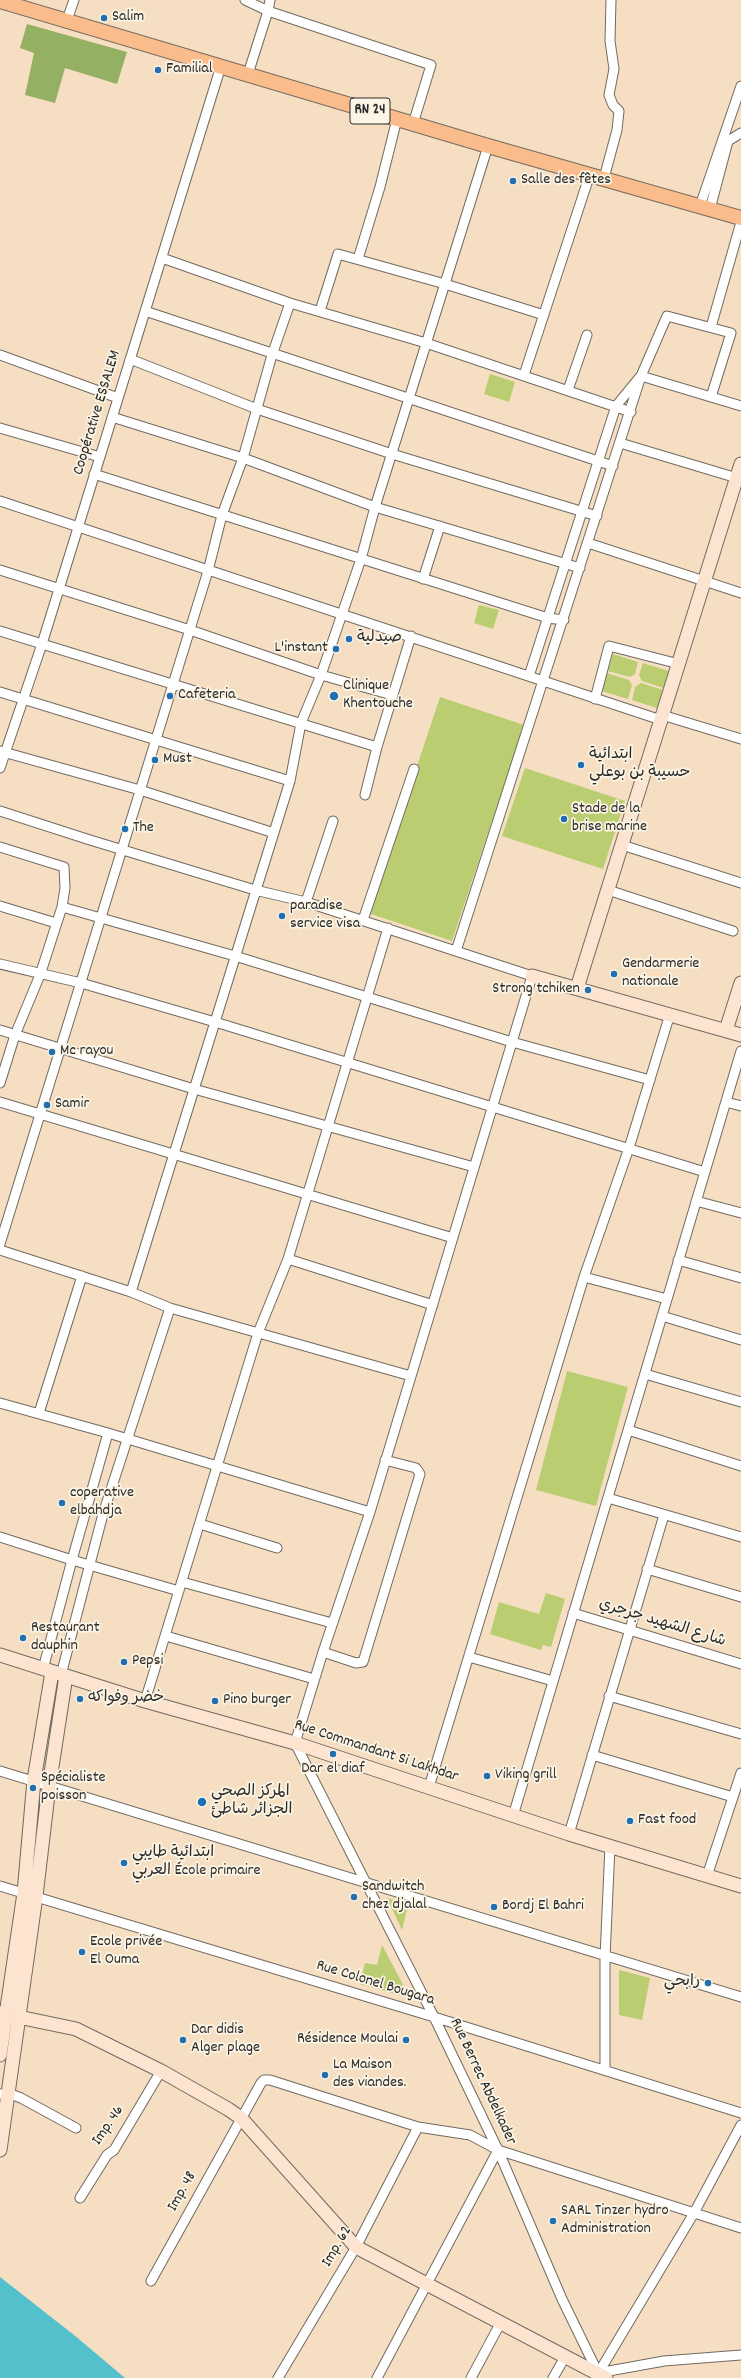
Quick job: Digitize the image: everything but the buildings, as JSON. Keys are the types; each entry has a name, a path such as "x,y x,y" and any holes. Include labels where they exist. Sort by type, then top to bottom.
{"main road":[{"name":"RN 24","path":"0,1 488,146 741,218"},
{"path":"577,988 739,474"},
{"path":"532,976 741,1035"},
{"path":"726,1030 741,983"},
{"name":"Rue Commandant Si Lakhdar","path":"0,1656 145,1701 296,1743 569,1834 741,1886"},
{"path":"30,1895 34,1780 56,1673"},
{"path":"0,2055 49,1786 56,1673"},
{"path":"8,2015 76,2029 161,2071 241,2118 356,2247 600,2376"},
{"path":"0,2150 8,2015"}],"street":[{"path":"67,20 74,0"},
{"path":"245,0 268,11 431,65 413,124"},
{"path":"248,74 268,11 270,0"},
{"path":"604,178 617,130 619,111 613,106 609,94 614,69 610,41 611,0"},
{"name":"Coopérative ESSALEM","path":"0,768 2,752 23,699 42,644 221,66"},
{"path":"705,207 741,86"},
{"path":"358,259 380,187 397,119"},
{"path":"705,207 728,141 741,133"},
{"path":"131,1292 290,781 301,724 321,675 360,559 488,146"},
{"path":"524,375 590,174"},
{"path":"711,327 741,222"},
{"path":"320,311 338,254 445,284 544,315"},
{"path":"162,258 290,303 426,343 631,412"},
{"path":"0,1244 208,571 222,515 243,458 272,355 290,303"},
{"path":"145,311 272,355 410,398 613,466"},
{"path":"456,951 631,412 641,376 667,316 731,333 711,398"},
{"path":"568,390 587,335"},
{"path":"0,355 118,398"},
{"path":"130,359 257,409 392,454 597,516"},
{"path":"641,376 741,406"},
{"path":"529,676 616,406 641,376"},
{"path":"112,417 243,458 375,507 580,568"},
{"path":"0,428 100,458"},
{"path":"620,443 739,474"},
{"path":"94,474 548,618 564,620"},
{"path":"0,501 208,571 342,613 595,699 741,738"},
{"path":"423,579 440,526"},
{"path":"588,543 741,593"},
{"path":"0,570 190,630 321,675 392,695"},
{"path":"0,631 377,747"},
{"path":"365,795 392,695 411,636"},
{"path":"595,699 608,646 679,664"},
{"path":"0,692 156,738 290,781"},
{"path":"2,752 140,790 274,834"},
{"path":"363,920 414,769"},
{"path":"0,811 255,890 306,902 532,976 370,1512 322,1652 296,1743"},
{"path":"306,902 333,821"},
{"path":"622,845 741,883"},
{"path":"0,847 64,867 65,888 62,907 40,975 15,1035 0,1083"},
{"path":"608,890 733,931"},
{"path":"0,906 56,922"},
{"path":"62,907 236,956 512,1042 650,1080"},
{"path":"145,1701 258,1333 288,1259 388,928"},
{"path":"0,964 40,975 81,983 215,1022 705,1172"},
{"path":"429,1787 584,1277 629,1148 670,1014"},
{"path":"0,1030 61,1050 194,1089 474,1167"},
{"path":"513,1816 741,1051"},
{"path":"0,1102 453,1238"},
{"path":"726,1102 741,1106"},
{"path":"696,1201 741,1213"},
{"path":"0,1250 131,1292 170,1308 411,1376"},
{"path":"288,1259 433,1304"},
{"path":"678,1260 741,1278"},
{"path":"39,1413 82,1276"},
{"path":"584,1277 667,1299"},
{"path":"56,1673 90,1564 103,1514 170,1308"},
{"path":"662,1316 741,1340"},
{"path":"645,1374 741,1402"},
{"path":"0,1403 108,1433 370,1512"},
{"path":"628,1430 741,1466"},
{"path":"56,1673 72,1560 95,1484 108,1433"},
{"path":"322,1652 356,1663 363,1662 420,1474 416,1468 385,1460"},
{"path":"608,1498 741,1537"},
{"path":"569,1834 664,1515"},
{"path":"200,1524 277,1548"},
{"path":"0,1537 72,1560 332,1624"},
{"path":"647,1569 741,1597"},
{"name":"شارع الشهيد جرجري","path":"573,1613 741,1664"},
{"path":"166,1636 314,1679"},
{"path":"469,1657 553,1681"},
{"path":"609,1696 741,1734"},
{"name":"Rue Berrec Abdelkader","path":"296,1743 434,2017 498,2150 562,2299 600,2376"},
{"path":"592,1755 733,1797"},
{"path":"0,1771 34,1780 49,1786 366,1882 605,1957 741,1997"},
{"path":"708,1876 741,1773"},
{"path":"605,2070 605,1957 610,1846"},
{"name":"Rue Colonel Bougara","path":"0,1886 434,2017 741,2113"},
{"name":"Imp. 46","path":"80,2198 107,2155 114,2150 161,2071"},
{"name":"Imp. 48","path":"151,2281 261,2083 270,2080 418,2127 470,2136 498,2150 741,2228"},
{"path":"4,2094 21,2098 76,2128"},
{"path":"600,2376 694,2213 741,2126"},
{"name":"Imp. 62","path":"278,2378 356,2247 418,2127"},
{"path":"377,2378 498,2150"},
{"path":"471,2378 500,2324"},
{"path":"600,2376 664,2361 741,2355"},
{"path":"554,2378 565,2357"}],"green space":[{"path":"27,24 127,52 117,84 65,68 55,103 25,95 34,53 20,48"},
{"path":"490,374 515,382 509,402 484,394"},
{"path":"479,605 499,610 493,629 474,623"},
{"path":"613,654 638,662 635,674 630,677 608,671"},
{"path":"643,663 669,671 664,688 642,681 639,675"},
{"path":"607,673 629,680 632,685 628,699 602,691"},
{"path":"641,683 663,690 657,708 632,700 635,687"},
{"path":"440,697 524,725 452,941 368,913"},
{"name":"Stade de la brise marine","path":"525,768 625,801 603,869 502,836"},
{"path":"567,1371 628,1387 596,1506 536,1490"},
{"path":"546,1593 565,1599 551,1647 543,1645 541,1650 490,1634 499,1602 539,1614"},
{"path":"387,1898 408,1905 402,1930"},
{"path":"382,1945 410,1998 360,1984 365,1963 377,1965"},
{"path":"619,1970 650,1978 642,2020 619,2015"}],"water":[{"path":"0,2277 74,2335 125,2378 0,2378"}],"place":[{"name":"Salim","path":"104,18"},
{"name":"Familial","path":"158,70"},
{"name":"Salle des fêtes","path":"513,181"},
{"name":"صيدلية","path":"349,639"},
{"name":"L'instant","path":"336,649"},
{"name":"Cafeteria","path":"170,696"},
{"name":"Clinique Khentouche","path":"334,696"},
{"name":"Must","path":"155,760"},
{"name":"ابتدائية حسيبة بن بوعلي","path":"581,765"},
{"name":"Stade de la brise marine","path":"564,819"},
{"name":"The","path":"125,829"},
{"name":"paradise service visa","path":"282,916"},
{"name":"Gendarmerie nationale","path":"614,974"},
{"name":"Strong tchiken","path":"588,990"},
{"name":"Mc rayou","path":"52,1052"},
{"name":"Samir","path":"47,1105"},
{"name":"coperative elbahdja","path":"62,1503"},
{"name":"Restaurant dauphin","path":"23,1638"},
{"name":"Pepsi","path":"124,1662"},
{"name":"خضر وفواكه","path":"80,1699"},
{"name":"Pino burger","path":"215,1701"},
{"name":"Dar el diaf","path":"333,1754"},
{"name":"Viking grill","path":"487,1776"},
{"name":"Spécialiste poisson","path":"33,1788"},
{"name":"المركز الصحي الجزائر شاطئ","path":"202,1802"},
{"name":"Fast food","path":"630,1821"},
{"name":"ابتدائية طايبي العربي École primaire","path":"124,1863"},
{"name":"Sandwitch chez djalal","path":"354,1897"},
{"name":"Bordj El Bahri","path":"494,1907"},
{"name":"Ecole privée El Ouma","path":"82,1952"},
{"name":"رابحي","path":"708,1983"},
{"name":"Dar didis Alger plage","path":"183,2040"},
{"name":"Résidence Moulai","path":"406,2040"},
{"name":"La Maison des viandes.","path":"325,2075"},
{"name":"SARL Tinzer hydro Administration","path":"553,2221"}]}
